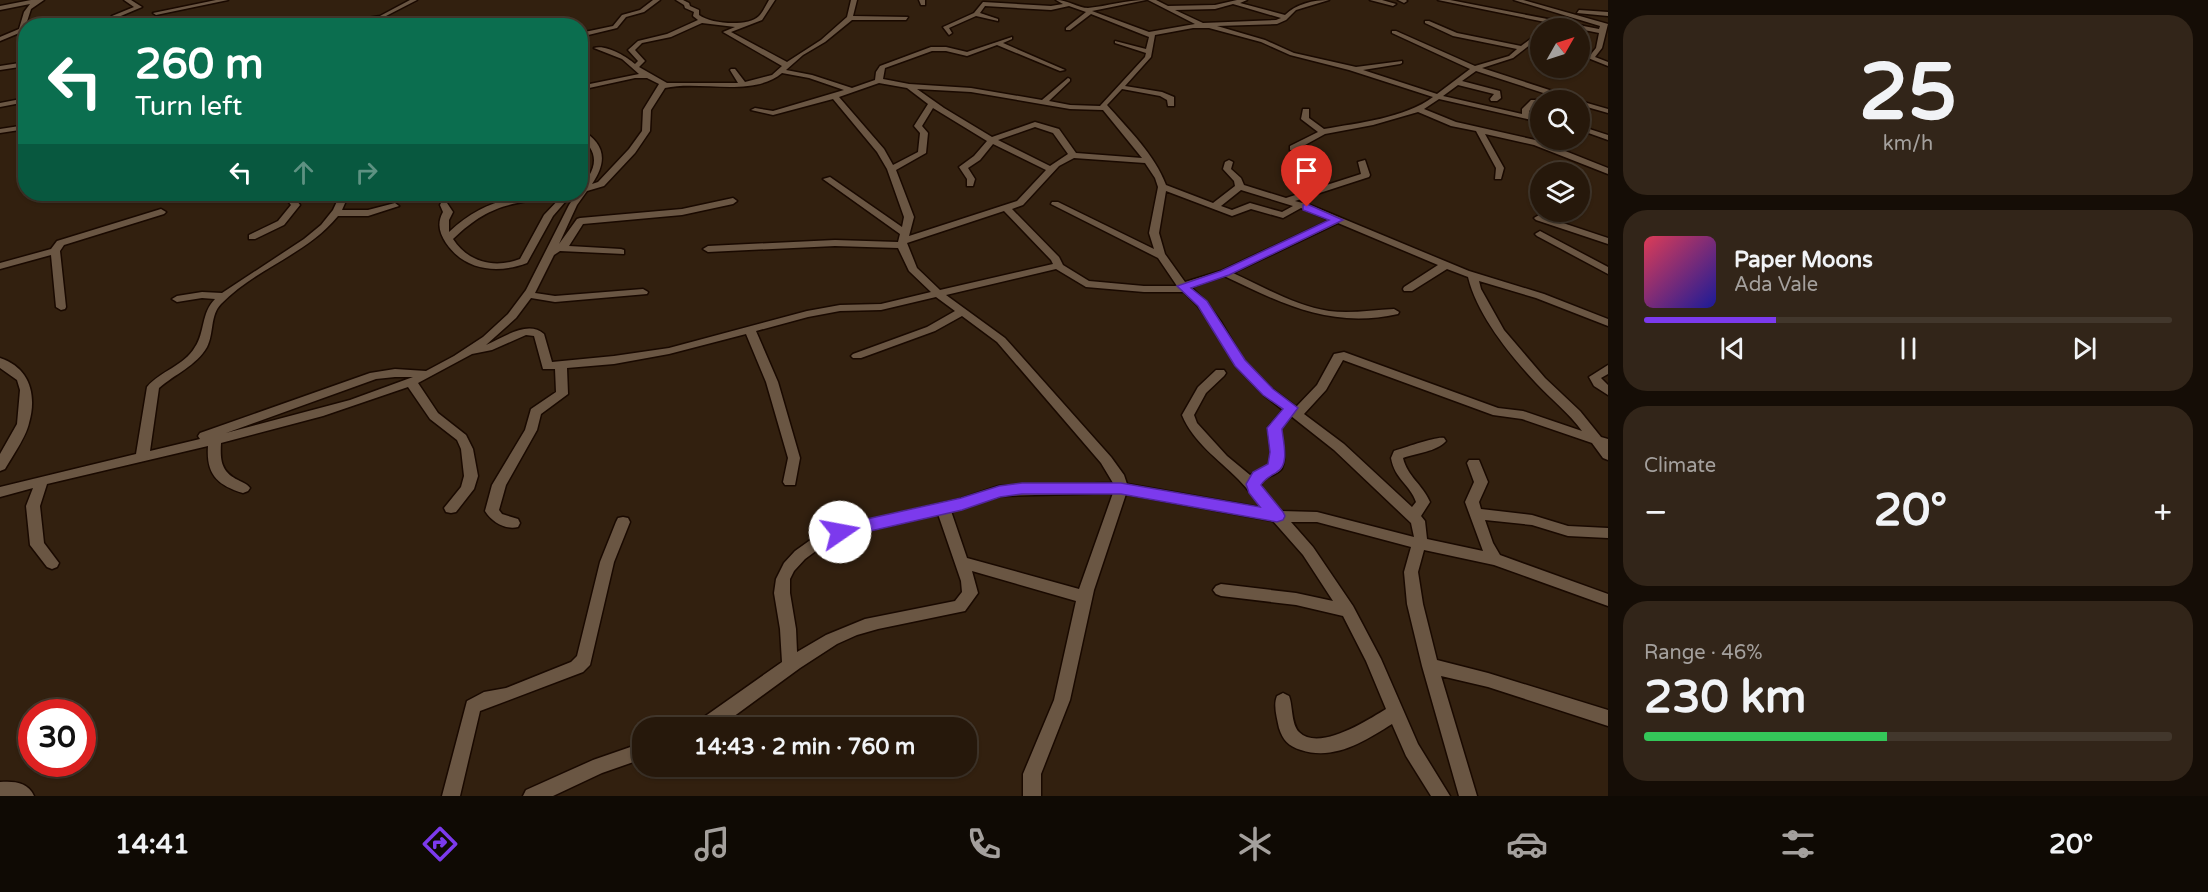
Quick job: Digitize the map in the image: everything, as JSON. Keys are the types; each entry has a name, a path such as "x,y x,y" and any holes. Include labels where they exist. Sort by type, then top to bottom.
{"street":[{"path":"0,8 40,0"},
{"path":"25,18 31,4 40,0"},
{"path":"114,17 139,7 127,0"},
{"path":"155,14 225,0"},
{"path":"386,18 414,0"},
{"path":"588,33 615,27 624,16 642,11 657,0"},
{"path":"679,0 687,4 687,7 697,11 695,14 702,21"},
{"path":"772,0 760,19 726,32 785,68 852,90"},
{"path":"597,48 624,58 647,76 666,85 743,85 760,81 785,68 801,54 824,41 850,18 854,0"},
{"path":"950,33 946,27 976,14 981,6 987,4 1044,8 1143,0"},
{"path":"1151,0 1203,25 1263,41 1282,51 1352,68 1437,97 1530,118"},
{"path":"1166,8 1215,7 1244,0"},
{"path":"1076,5 1150,34 1203,25 1270,22 1286,18 1294,9 1326,0"},
{"path":"1373,0 1393,3"},
{"path":"1441,0 1530,22"},
{"path":"1520,1 1543,0"},
{"path":"1520,1 1604,27 1599,48 1591,58 1608,64"},
{"path":"1234,3 1286,18"},
{"path":"633,5 642,11"},
{"path":"1068,29 1076,5"},
{"path":"1037,15 1046,13 1044,8"},
{"path":"1539,8 1542,18"},
{"path":"1551,11 1608,14"},
{"path":"114,17 142,14"},
{"path":"976,14 996,20"},
{"path":"850,18 906,18"},
{"path":"635,68 642,62 631,50 639,43 669,36 702,21 740,26"},
{"path":"1427,22 1455,35 1521,48"},
{"path":"0,39 18,32"},
{"path":"1394,32 1432,52 1541,90"},
{"path":"1103,108 1106,101 1148,57 1152,36 1150,34"},
{"path":"879,81 879,72 882,67 925,51 946,49 964,54 1010,38"},
{"path":"1117,42 1150,52"},
{"path":"996,43 1019,50 1034,59 1062,70"},
{"path":"1293,148 1323,132 1372,123 1418,109 1475,68 1511,57 1529,44"},
{"path":"1590,56 1608,58"},
{"path":"1299,63 1308,58"},
{"path":"1352,68 1400,62"},
{"path":"0,68 18,65"},
{"path":"733,70 743,85"},
{"path":"588,86 635,76 647,76"},
{"path":"1044,102 1068,80"},
{"path":"755,110 770,113 835,96 879,81 909,86 954,88 1044,102 1103,108 1138,146 1159,178 1161,187 1154,233 1161,256 1185,288 1202,304 1217,324 1240,363 1268,392 1339,447 1414,516 1421,531 1411,572 1415,604 1430,666 1468,796"},
{"path":"1456,82 1497,93 1498,96 1494,99"},
{"path":"588,187 602,184 632,151 646,131 646,116 652,99 662,86 666,85"},
{"path":"909,86 932,104 992,140 1047,168"},
{"path":"1121,87 1162,94 1171,99 1171,104"},
{"path":"835,96 891,169 909,217 903,240"},
{"path":"0,105 18,102"},
{"path":"891,169 922,153 924,133 918,126 932,104"},
{"path":"1526,117 1525,111 1530,106"},
{"path":"1590,106 1608,111"},
{"path":"1418,109 1479,131 1537,143 1608,171"},
{"path":"1306,111 1305,119 1323,132"},
{"path":"969,184 970,179 963,166 977,158 992,140 1037,124 1056,131 1073,155"},
{"path":"0,131 18,128"},
{"path":"1479,131 1500,168 1498,177"},
{"path":"1590,132 1608,138"},
{"path":"588,137 599,151 601,161 596,173 588,183"},
{"path":"708,249 903,240 1007,209 1020,203 1056,164 1073,155 1146,161"},
{"path":"1229,162 1227,169 1238,180 1240,187"},
{"path":"1286,201 1366,175 1362,162"},
{"path":"827,180 903,240 914,269 938,294 963,311 1008,348 1115,471 1121,488 1084,597 1062,700 1032,774 1032,796"},
{"path":"1161,187 1234,213 1250,206 1279,215 1300,205"},
{"path":"1213,207 1240,187"},
{"path":"1240,187 1300,205 1473,276 1540,296 1608,323"},
{"path":"252,237 281,223 296,204 292,201"},
{"path":"142,458 153,387 195,356 202,345 214,304 240,283 287,256 335,213 343,201"},
{"path":"448,238 469,218 499,202 506,201"},
{"path":"444,206 448,212 443,221 448,238 461,254 472,262 509,266 524,261 559,201"},
{"path":"0,492 368,400 426,374 471,351 496,332 530,295 555,250 575,201"},
{"path":"555,250 578,222 585,219 682,212 733,201"},
{"path":"1055,204 1161,256"},
{"path":"335,213 368,213 395,206"},
{"path":"1007,209 1056,259 1058,266 1086,285 1144,289 1185,288 1225,273 1338,220"},
{"path":"0,266 55,251 63,241 161,212"},
{"path":"1551,222 1608,241"},
{"path":"1540,234 1608,271"},
{"path":"555,250 621,252"},
{"path":"55,251 61,307"},
{"path":"1408,289 1446,265"},
{"path":"471,351 484,352 513,335 537,331 546,364 551,367 669,351 807,314 840,308 881,307 1058,266"},
{"path":"1225,273 1281,299 1321,313 1346,315 1394,312"},
{"path":"1473,276 1476,289 1499,331 1541,381 1576,414 1592,438 1608,455"},
{"path":"530,295 555,299 643,292"},
{"path":"177,299 202,295 224,296"},
{"path":"857,356 931,329 963,311"},
{"path":"750,329 772,382 794,458 790,482"},
{"path":"1254,489 1256,478 1275,467 1277,452 1274,428 1322,387 1336,359 1341,355 1358,359 1497,412 1523,415 1608,444"},
{"path":"0,362 22,378 26,390 26,404 23,424 0,466"},
{"path":"513,523 497,518 492,511 499,485 531,430 535,412 562,394 561,366"},
{"path":"1608,369 1595,377 1598,383 1608,391"},
{"path":"158,454 374,376 395,373 426,374"},
{"path":"1220,373 1202,390 1192,405 1189,417 1201,437 1254,489 1299,538 1348,611 1373,658 1412,750 1441,796"},
{"path":"410,381 434,416 462,438 467,449 471,477 467,489 451,508"},
{"path":"215,440 213,458 215,470 223,480 243,488"},
{"path":"1414,516 1423,502 1421,495 1401,474 1397,458 1400,454 1440,441"},
{"path":"1474,463 1481,478 1472,502 1486,544 1495,559"},
{"path":"42,480 33,506 37,545 52,563"},
{"path":"790,666 782,585 789,567 800,555 828,534 943,508 999,491 1022,489 1121,488 1277,516 1308,517 1353,525 1417,543 1495,559 1608,600"},
{"path":"718,717 790,666 854,629 960,606 970,593 964,563 943,508"},
{"path":"1477,514 1532,520 1568,531 1608,534"},
{"path":"1299,538 1303,523 1308,517"},
{"path":"451,796 473,706 483,700 506,695 577,667 584,660 607,562 623,522"},
{"path":"964,563 1084,597"},
{"path":"1221,591 1296,599 1348,611"},
{"path":"1430,666 1488,680 1608,718"},
{"path":"1283,701 1290,735 1296,740 1315,746 1330,746 1365,730 1396,711"},
{"path":"532,796 599,766 632,754"},
{"path":"0,791 14,790 25,796"}],"route":[{"path":"840,532 962,504 999,491 1022,489 1121,488 1277,516 1254,489 1254,481 1275,467 1277,452 1274,428 1291,408 1268,392 1240,363 1217,324 1202,304 1183,286 1225,273 1263,253 1338,220 1307,207"}]}
